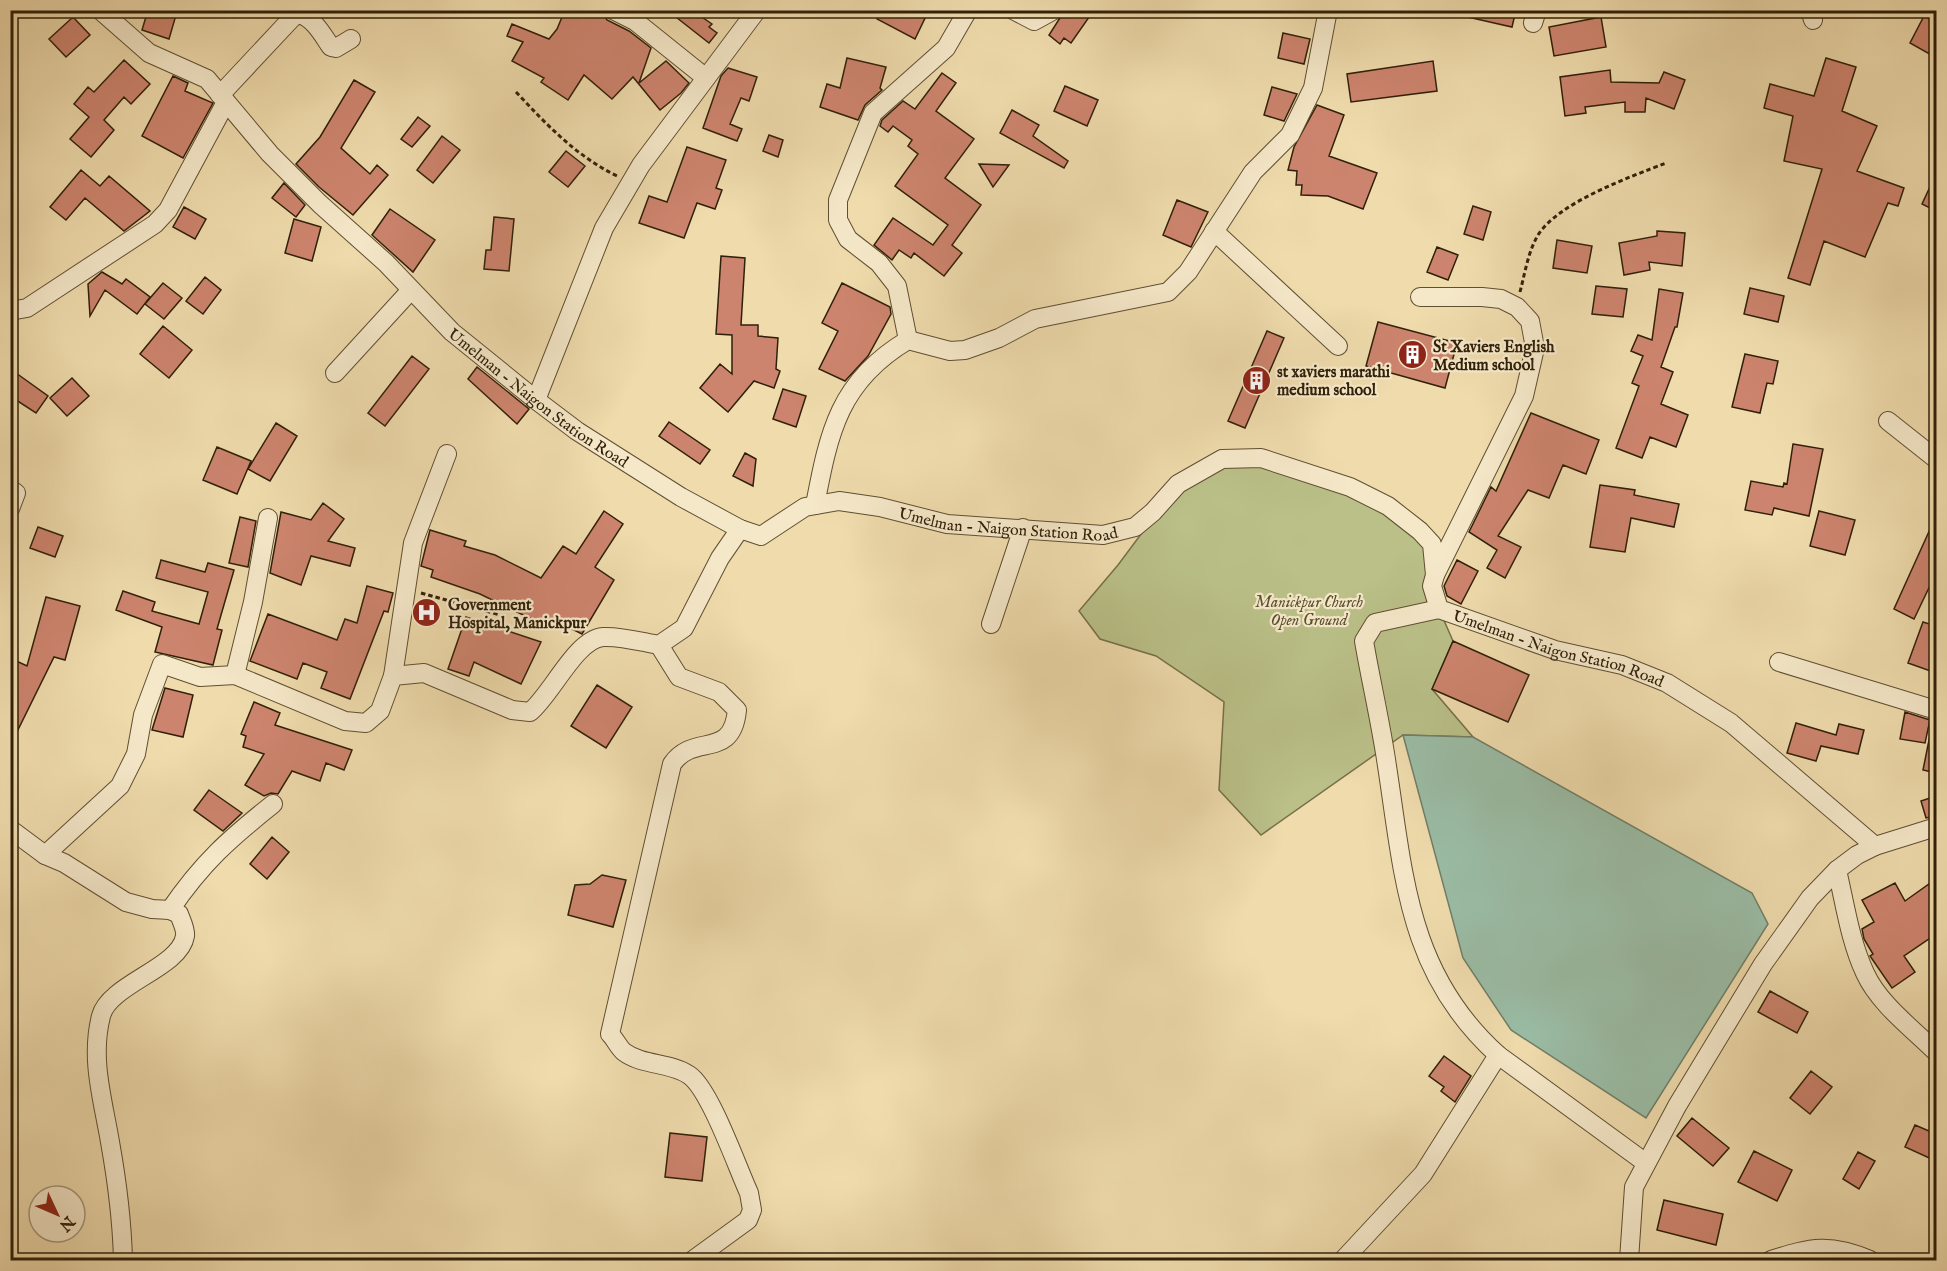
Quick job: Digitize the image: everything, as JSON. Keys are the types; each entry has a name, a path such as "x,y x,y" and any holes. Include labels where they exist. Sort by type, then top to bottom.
{"street":[{"path":"613,10 635,21 706,78"},
{"path":"536,400 604,228 631,183 757,10"},
{"path":"908,340 897,286 879,264 848,239 838,220 838,200 873,113 946,48 968,10"},
{"path":"1012,10 1034,21 1054,10"},
{"path":"815,505 827,442 849,390 887,352 908,340 950,351 965,350 999,338 1035,319 1168,292 1188,272 1253,172 1290,135 1313,88 1328,10"},
{"name":"Umelman - Naigon Station Road","path":"107,13 150,53 207,79 278,163 452,332 577,431 681,497 740,529 761,536 805,507 839,501 880,507 947,524 1102,535 1135,527 1154,512 1178,484 1222,459 1261,458 1350,487 1388,506 1427,537 1432,544 1435,575 1432,586 1439,609 1554,650 1622,665 1666,683 1731,723 1875,846"},
{"path":"10,310 27,308 155,224 179,195 223,98 293,17 300,14 306,17 317,26 331,47 336,48 351,39"},
{"path":"1214,231 1338,346"},
{"path":"335,373 411,290"},
{"path":"1420,297 1501,299 1516,307 1530,321 1535,348 1524,396 1435,575"},
{"path":"1888,421 1936,459"},
{"path":"45,855 120,786 136,754 143,716 162,664 200,677 235,675 345,721 366,723 380,711 393,676 413,543 447,454"},
{"path":"10,489 16,493 10,508"},
{"path":"235,675 268,518"},
{"path":"991,624 1023,528"},
{"path":"393,676 424,673 512,710 530,712 542,702 583,645 595,638 606,637 659,645 684,628 720,558 740,529"},
{"path":"1439,609 1375,623 1364,640 1387,764 1402,876 1415,928 1432,970 1479,1038 1498,1055 1646,1163"},
{"path":"659,645 679,677 719,692 737,710 735,728 728,736 711,745 684,751 672,764 610,1034 622,1051 634,1057 679,1069 691,1076 704,1093 749,1193 752,1210 748,1220 693,1260"},
{"path":"1779,662 1936,710"},
{"path":"170,910 187,884 216,850 273,804"},
{"path":"1629,1260 1634,1187 1763,964 1810,898 1837,870 1857,855 1875,846 1936,827"},
{"path":"10,829 45,855 64,863 126,902 152,909 170,910 179,914 186,934 181,946 157,968 125,988 102,1011 95,1044 117,1199 123,1260"},
{"path":"1837,870 1851,932 1865,974 1878,994 1936,1052"},
{"path":"1343,1260 1423,1174 1498,1055"},
{"path":"1771,1260 1809,1248 1829,1247 1847,1250 1870,1260"}],"path":[{"path":"516,92 562,141 595,165 631,183"},
{"path":"1516,307 1528,257 1539,233 1565,211 1602,188 1666,164"},
{"path":"407,589 500,615"}],"green space":[{"name":"Manickpur Church Open Ground","path":"1222,455 1263,464 1388,509 1431,544 1439,609 1453,641 1432,689 1473,737 1403,735 1261,835 1219,790 1224,702 1156,656 1100,639 1079,611 1118,565 1156,514"}],"shaded area":[{"path":"1403,735 1473,737 1752,893 1768,924 1646,1118 1511,1030 1463,958"}],"building":[{"path":"148,10 163,10 176,15 169,39 142,30"},
{"path":"565,10 580,10 594,16 597,10 602,11 607,20 629,31 651,48 639,83 666,61 689,83 681,93 660,110 633,77 612,99 584,75 568,100 541,82 544,78 512,61 523,42 507,36 512,24 549,39 557,29"},
{"path":"667,10 707,10 702,17 712,24 709,27 717,33 709,43"},
{"path":"881,10 920,10 927,14 915,39 877,19"},
{"path":"1065,10 1094,10 1071,43 1064,38 1060,44 1049,35"},
{"path":"1464,10 1516,10 1512,27 1463,16"},
{"path":"1924,16 1936,22 1936,49 1933,56 1910,43"},
{"path":"73,17 90,35 66,57 49,39"},
{"path":"1601,17 1606,47 1554,56 1549,27"},
{"path":"1283,33 1310,39 1304,64 1278,58"},
{"path":"847,58 886,67 880,88 882,90 865,105 858,120 820,107 827,84 840,88"},
{"path":"1826,58 1856,67 1842,111 1877,126 1857,171 1904,188 1898,206 1888,203 1865,257 1824,241 1810,285 1788,278 1822,169 1784,161 1793,116 1764,108 1770,84 1814,96"},
{"path":"124,60 150,84 131,104 124,97 104,120 114,130 91,157 70,139 89,117 74,104 88,87 94,92"},
{"path":"1433,61 1437,91 1351,102 1347,74"},
{"path":"728,68 757,77 749,101 741,98 730,124 742,129 737,141 703,128 721,76"},
{"path":"1610,70 1611,82 1659,83 1664,72 1685,80 1674,109 1646,98 1645,112 1625,112 1625,102 1585,107 1586,113 1565,116 1560,77"},
{"path":"942,73 956,83 936,111 974,139 945,178 981,205 952,245 962,253 944,276 914,253 911,258 899,250 892,260 874,245 893,218 933,245 948,225 895,186 918,154 908,146 912,140 893,126 888,132 880,126 882,120 903,101 915,109"},
{"path":"173,76 188,83 185,91 213,103 183,158 142,136"},
{"path":"354,80 375,92 341,148 370,174 377,165 388,175 353,215 319,187 296,164 320,137"},
{"path":"1065,86 1098,100 1087,126 1054,111"},
{"path":"1272,87 1297,94 1284,121 1264,115"},
{"path":"1317,105 1344,115 1329,156 1377,173 1363,209 1328,196 1301,195 1302,185 1296,185 1297,171 1288,170 1294,147"},
{"path":"1012,110 1039,125 1033,136 1068,161 1064,168 1000,133"},
{"path":"418,117 430,126 412,147 401,139"},
{"path":"769,135 783,140 778,157 763,151"},
{"path":"442,136 460,150 433,183 417,170"},
{"path":"687,147 726,160 716,188 722,190 715,209 697,203 684,238 639,223 649,196 667,202"},
{"path":"566,151 585,166 568,187 549,172"},
{"path":"979,164 1009,165 993,187"},
{"path":"81,170 100,186 109,176 150,211 124,231 85,198 66,220 50,207"},
{"path":"1936,174 1936,211 1922,204"},
{"path":"284,183 305,205 296,217 272,198"},
{"path":"1177,200 1208,212 1191,247 1163,235"},
{"path":"1473,206 1491,212 1483,240 1464,234"},
{"path":"184,207 206,219 195,239 173,227"},
{"path":"390,209 435,240 413,272 372,235"},
{"path":"494,217 514,219 509,271 484,269 486,250 491,250"},
{"path":"294,219 321,227 312,261 285,253"},
{"path":"1657,231 1685,233 1682,266 1649,262 1650,270 1624,275 1619,243 1657,236"},
{"path":"1557,240 1592,246 1587,273 1553,268"},
{"path":"1437,247 1458,255 1448,280 1427,272"},
{"path":"721,256 745,258 741,325 758,325 758,336 778,338 776,369 780,371 774,388 754,381 728,412 700,388 720,364 732,374 732,335 716,334"},
{"path":"102,272 122,284 126,279 150,297 137,314 105,290 90,316 88,284"},
{"path":"205,277 221,290 203,314 186,301"},
{"path":"163,283 182,298 164,319 145,304"},
{"path":"842,283 890,307 891,314 868,356 845,381 819,369 838,331 822,323"},
{"path":"1596,286 1627,289 1623,317 1592,314"},
{"path":"1750,288 1784,296 1778,322 1744,314"},
{"path":"1659,289 1683,293 1677,327 1675,327 1661,367 1673,372 1661,404 1688,415 1676,447 1650,437 1642,458 1616,448 1639,386 1632,383 1643,356 1631,351 1638,335 1652,340"},
{"name":"St Xaviers English Medium school","path":"1378,322 1457,343 1445,388 1366,366"},
{"path":"163,326 192,350 169,378 140,354"},
{"name":"st xaviers marathi medium school","path":"1267,331 1284,338 1245,428 1228,421"},
{"path":"1745,354 1778,361 1773,384 1767,383 1760,413 1732,407"},
{"path":"412,356 429,369 385,426 368,413"},
{"path":"477,367 529,409 517,424 468,379"},
{"path":"16,373 48,396 36,413 10,396 10,380"},
{"path":"72,378 89,396 67,416 50,398"},
{"path":"783,389 806,396 796,427 773,419"},
{"path":"1531,413 1599,440 1586,474 1563,465 1549,498 1528,490 1498,536 1521,547 1505,578 1487,568 1497,550 1469,532 1491,487 1496,491"},
{"path":"669,422 710,450 700,464 659,436"},
{"path":"276,423 297,436 270,481 248,469"},
{"path":"1793,444 1823,449 1809,516 1774,508 1772,515 1745,510 1751,481 1783,487 1784,483 1787,484"},
{"path":"217,447 251,461 237,494 203,480"},
{"path":"745,453 756,459 753,486 733,476"},
{"path":"1600,485 1635,490 1634,495 1679,504 1674,527 1631,518 1625,552 1590,547"},
{"path":"323,503 344,519 328,541 355,548 350,566 311,556 301,585 270,573 281,512 311,520"},
{"path":"604,511 623,524 595,567 614,580 582,634 552,619 548,627 480,594 431,577 433,570 421,566 430,530 466,541 464,546 495,555 541,578 563,546 576,554"},
{"path":"1819,511 1855,520 1845,555 1810,546"},
{"path":"1936,516 1936,573 1914,619 1894,609"},
{"path":"240,517 256,521 248,567 229,563"},
{"path":"38,527 63,536 55,557 30,548"},
{"path":"161,560 205,572 208,563 234,570 217,629 222,630 213,665 155,652 162,627 116,610 123,591 155,602 152,611 199,624 208,592 156,578"},
{"path":"1457,560 1478,571 1461,604 1447,596 1444,586"},
{"path":"367,586 393,593 388,612 384,611 350,699 321,688 327,672 303,663 297,679 250,661 268,614 337,640 345,619 357,623"},
{"path":"46,597 80,606 65,660 54,657 10,746 10,658 27,666"},
{"path":"422,602 438,606 433,625 417,621"},
{"path":"466,617 541,642 521,684 474,662 469,676 448,669"},
{"path":"1923,622 1936,626 1936,673 1908,663"},
{"path":"1453,641 1529,675 1508,722 1432,689"},
{"path":"597,685 632,707 606,748 571,726"},
{"path":"165,688 193,695 183,737 152,730"},
{"path":"254,702 280,713 275,725 352,750 344,770 326,763 320,781 292,771 278,794 271,793 264,796 245,785 264,754 243,747 246,736 241,734"},
{"path":"1905,712 1930,720 1925,743 1900,739"},
{"path":"1796,723 1836,735 1839,724 1864,730 1858,754 1821,746 1816,761 1787,753"},
{"path":"1930,735 1936,736 1936,773 1923,770"},
{"path":"209,790 242,813 223,831 194,810"},
{"path":"1936,796 1936,816 1926,818 1921,801"},
{"path":"272,837 289,852 267,879 250,864"},
{"path":"602,875 626,880 613,927 568,915 575,885 590,884"},
{"path":"1936,879 1936,934 1904,956 1915,972 1892,988 1870,956 1873,954 1864,939 1862,929 1874,922 1862,900 1895,883 1905,901"},
{"path":"1770,991 1808,1012 1797,1033 1758,1012"},
{"path":"1444,1056 1471,1076 1455,1102 1441,1091 1444,1087 1429,1076"},
{"path":"1811,1071 1832,1087 1810,1114 1790,1098"},
{"path":"1692,1118 1729,1148 1713,1166 1677,1136"},
{"path":"1915,1125 1936,1134 1936,1161 1905,1147"},
{"path":"670,1133 707,1137 702,1181 665,1177"},
{"path":"1754,1151 1792,1170 1777,1201 1738,1182"},
{"path":"1858,1152 1875,1161 1859,1189 1843,1179"},
{"path":"1664,1200 1723,1214 1716,1245 1657,1230"}],"place":[{"name":"St Xaviers English Medium school","path":"1412,355"},
{"name":"st xaviers marathi medium school","path":"1256,380"},
{"name":"Government Hospital, Manickpur","path":"427,613"}]}
